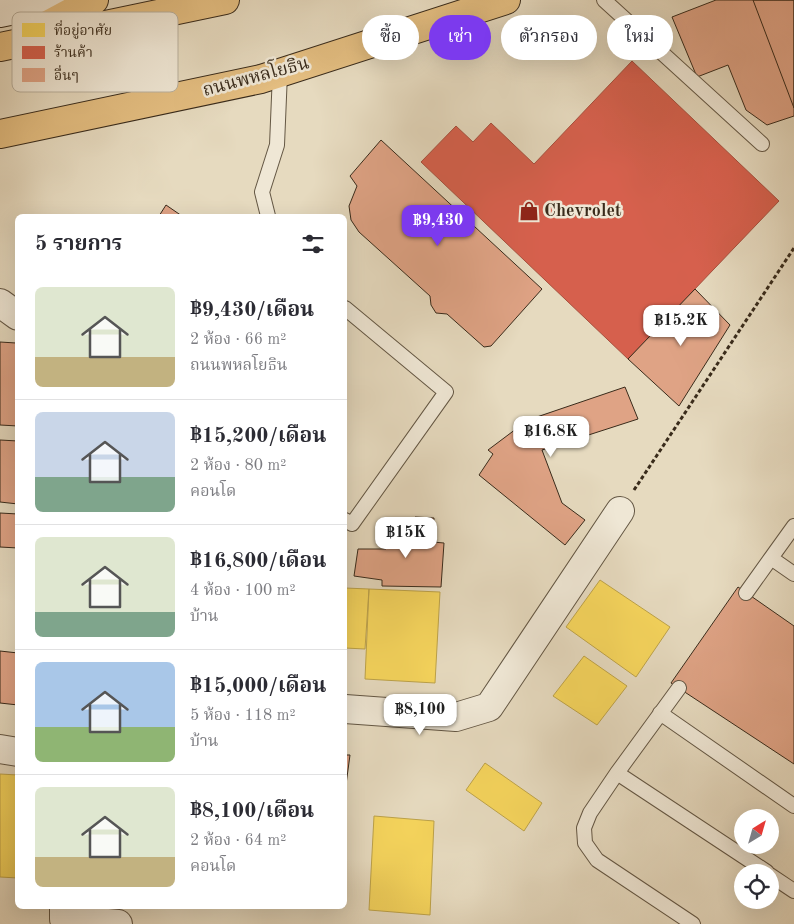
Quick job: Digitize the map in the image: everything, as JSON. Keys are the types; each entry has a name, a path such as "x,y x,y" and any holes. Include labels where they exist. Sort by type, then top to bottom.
{"main road":[{"path":"71,12 94,0"},
{"path":"168,12 225,0"},
{"name":"ถนนพหลโยธิน","path":"0,134 252,81 506,0"}],"street":[{"path":"0,14 63,0"},
{"path":"0,304 15,314"},
{"path":"347,709 456,717 489,708 620,511"},
{"path":"0,749 15,752"},
{"path":"64,913 118,924"}],"lane":[{"path":"604,0 762,144"},
{"path":"268,214 262,192 277,145 280,73"},
{"path":"347,310 446,392 352,524 347,521"},
{"path":"746,593 794,526"},
{"path":"771,558 794,574"},
{"path":"679,688 617,773 590,813 584,828 585,843 597,860 693,924"},
{"path":"660,713 794,806"},
{"path":"617,773 754,864"},
{"path":"779,881 794,891"}],"path":[{"path":"620,511 794,248"}],"building: ที่อยู่อาศัย":[{"path":"600,580 670,627 636,677 566,627"},
{"path":"347,588 369,589 365,649 347,648"},
{"path":"369,589 440,592 435,683 365,679"},
{"path":"584,656 627,686 597,725 553,696"},
{"path":"485,763 542,803 524,831 466,790"},
{"path":"0,774 15,775 15,878 0,877"},
{"path":"374,816 434,821 430,915 369,910"}],"building: ร้านค้า":[{"path":"632,61 779,201 628,359 421,162 456,126 473,142 491,123 534,164"}],"building: อื่นๆ":[{"path":"716,0 794,0 794,116 767,125 746,110 728,65 697,77 673,17"},
{"path":"753,0 794,0 794,108"},
{"path":"381,140 542,289 491,346 484,347 447,314 436,313 431,305 430,296 359,232 351,220 349,206 357,186 350,176"},
{"path":"166,205 179,214 160,214"},
{"path":"695,289 730,325 679,406 628,359"},
{"path":"0,342 15,343 15,426 0,425"},
{"path":"625,387 638,419 542,450 562,503 585,520 565,545 479,475 493,454 488,450 528,420"},
{"path":"0,440 15,441 15,504 0,502"},
{"path":"0,513 15,514 15,548 0,547"},
{"path":"415,517 434,518 433,542 444,543 441,587 382,586 382,580 354,576 358,549 386,549 390,541 398,534 414,531"},
{"path":"738,587 794,626 794,764 671,683"},
{"path":"0,651 15,653 15,705 0,703"},
{"path":"347,755 350,755 347,777"}],"place":[{"name":"Chevrolet","path":"529,211"}]}
